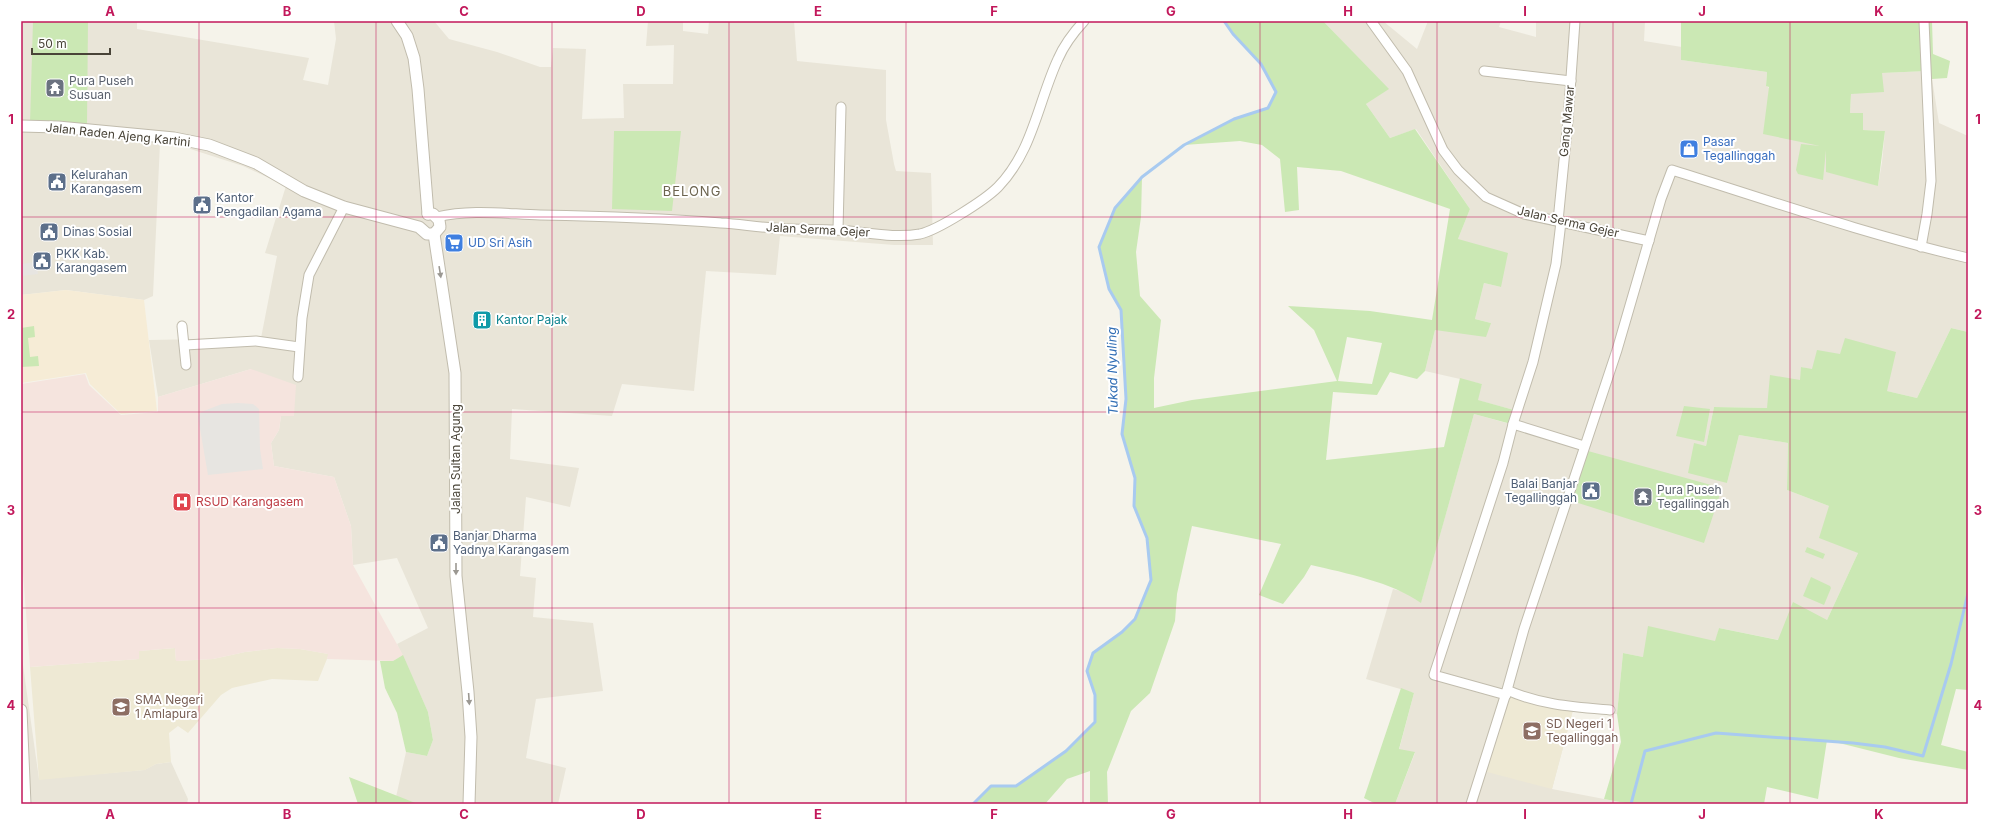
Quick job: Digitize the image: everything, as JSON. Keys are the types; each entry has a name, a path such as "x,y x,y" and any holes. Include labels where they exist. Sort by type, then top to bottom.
{"street":[{"name":"Jalan Sultan Agung","path":"397,21 407,36 414,58 455,373 456,576 471,737 469,804"},
{"name":"Jalan Serma Gejer","path":"435,222 462,213 581,215 720,223 775,228 838,230 894,235 920,234 935,229 997,188 1017,163 1038,118 1058,58 1069,39 1084,21"},
{"name":"Jalan Serma Gejer","path":"1371,21 1407,71 1443,150 1468,180 1486,197 1524,214 1649,241"},
{"name":"Gang Mawar","path":"1507,693 1434,674 1503,463 1513,424 1533,362 1549,300 1556,264 1571,81 1574,21"},
{"path":"1921,247 1928,214 1931,181 1924,21"},
{"path":"1484,71 1571,81"},
{"path":"838,230 841,107"},
{"name":"Jalan Raden Ajeng Kartini","path":"21,126 58,127 174,138 209,145 256,163 304,192 344,206 420,227 424,233 431,235 435,222"},
{"path":"1471,804 1507,693 1524,629 1617,350 1661,199 1672,170 1809,214 1921,247 1968,258"},
{"path":"298,377 299,347 309,276 344,206"},
{"path":"420,227 421,219 435,222"},
{"path":"182,326 186,365"},
{"path":"185,345 256,341 299,347"},
{"path":"1513,424 1584,446"},
{"path":"1507,693 1550,703 1610,710"},
{"path":"21,710 25,804"}],"shaded area":[{"path":"21,21 137,21 137,29 309,58 303,80 328,85 336,39 334,21 434,21 449,39 497,52 540,67 551,67 553,48 586,49 582,119 624,118 623,84 673,84 674,45 646,46 648,21 683,21 683,31 708,34 709,21 794,21 797,61 886,70 886,120 896,171 931,173 933,245 894,245 780,236 776,275 706,271 694,391 622,384 612,416 512,409 510,459 579,468 570,507 526,497 520,576 536,578 533,617 593,623 603,691 536,699 526,758 566,768 558,804 418,804 396,797 406,752 427,756 433,740 428,712 397,644 428,628 397,558 353,565 351,526 334,477 274,466 271,443 279,430 281,416 251,369 158,397 149,340 261,338 277,256 265,253 286,186 243,166 178,145 160,143 153,296 144,300 66,290 21,295"},
{"path":"1323,21 1383,21 1417,49 1428,21 1501,21 1499,27 1536,37 1536,21 1645,21 1644,41 1682,47 1681,60 1767,72 1766,85 1826,147 1878,186 1885,131 1863,130 1863,113 1850,113 1851,93 1882,73 1927,71 1932,79 1939,123 1968,136 1968,332 1951,328 1917,398 1887,391 1840,354 1812,370 1801,367 1801,380 1767,408 1714,407 1706,446 1694,444 1727,483 1739,435 1788,443 1787,490 1829,506 1858,553 1827,620 1779,640 1719,628 1716,641 1643,657 1623,653 1617,714 1573,710 1552,789 1630,804 1395,804 1415,753 1399,750 1414,693 1366,679 1393,589 1408,593 1421,602 1474,414 1510,424 1514,410 1477,400 1482,384 1425,371 1435,330 1491,323 1475,319 1484,283 1501,287 1458,239 1470,209 1416,129 1390,138 1366,104 1388,89"},
{"path":"36,262 38,274 21,276 21,264"},
{"path":"66,290 144,300 157,411 121,414 90,384 86,373 21,383 21,295"},
{"name":"RSUD Karangasem","path":"251,369 296,385 294,416 281,416 279,430 271,443 274,466 334,477 351,526 353,565 403,655 393,661 327,659 328,654 300,649 277,648 245,652 213,659 176,661 175,648 139,651 139,659 30,667 21,545 21,384 85,374 89,385 121,415 158,412 158,397"},
{"path":"222,404 253,404 259,409 260,449 263,469 208,475 198,417 201,412"},
{"name":"SMA Negeri 1 Amlapura","path":"175,648 176,661 213,659 245,652 277,648 300,649 329,654 318,681 272,679 232,688 221,695 188,733 178,726 169,733 171,762 156,764 145,770 39,780 30,667 139,659 139,651"},
{"path":"21,651 39,779 144,770 156,764 171,762 188,799 187,804 21,804"},
{"name":"SD Negeri 1 Tegallinggah","path":"1508,695 1573,710 1552,789 1487,772"}],"green space":[{"path":"33,21 88,21 87,125 30,123"},
{"path":"1224,21 1323,21 1389,89 1366,104 1390,138 1415,129 1470,209 1458,239 1508,253 1501,287 1484,283 1475,319 1491,323 1486,337 1435,330 1425,371 1417,379 1390,372 1377,395 1333,392 1326,460 1444,447 1460,378 1482,384 1478,400 1514,410 1511,424 1474,414 1421,603 1396,589 1368,579 1311,565 1304,577 1283,604 1259,595 1281,544 1192,526 1177,594 1175,621 1150,693 1131,711 1107,772 1108,804 1090,804 1090,771 1067,779 1045,804 973,804 991,786 1016,786 1066,751 1095,722 1095,695 1087,671 1093,653 1122,632 1135,619 1151,580 1147,538 1134,506 1135,478 1122,434 1126,399 1121,310 1109,289 1099,247 1115,208 1142,177 1141,217 1136,252 1140,296 1161,320 1154,378 1154,408 1192,400 1337,381 1314,330 1288,306 1370,311 1432,320 1450,209 1341,171 1297,167 1299,210 1285,212 1280,159 1262,145 1240,141 1184,145 1234,119 1268,108 1276,92 1261,64 1233,34","holes":["1347,337 1382,343 1372,384 1338,381"]},
{"path":"1681,21 1932,21 1933,54 1950,61 1947,78 1932,79 1927,71 1882,73 1884,92 1851,94 1850,113 1863,113 1863,130 1885,131 1878,186 1826,172 1826,150 1823,180 1798,174 1796,170 1801,144 1820,146 1763,134 1769,87 1766,86 1767,72 1681,60"},
{"path":"614,131 681,131 672,211 612,209"},
{"path":"34,326 35,337 28,338 30,357 38,356 39,366 21,367 21,328"},
{"path":"1951,328 1968,332 1968,690 1956,689 1941,745 1968,752 1968,770 1899,758 1827,740 1818,799 1767,787 1764,804 1630,804 1604,799 1621,742 1617,714 1623,653 1643,657 1648,626 1715,641 1719,628 1778,640 1793,602 1827,620 1858,553 1819,538 1829,506 1787,490 1788,443 1739,435 1727,483 1688,473 1694,443 1706,446 1714,407 1767,408 1770,375 1800,380 1801,367 1812,369 1817,350 1840,354 1845,338 1896,352 1887,391 1917,398"},
{"path":"1684,406 1710,409 1704,442 1676,436"},
{"path":"1588,451 1722,488 1704,543 1572,501"},
{"path":"1807,547 1825,554 1823,559 1805,552"},
{"path":"1811,577 1830,586 1831,588 1824,605 1803,596"},
{"path":"403,655 428,712 433,740 427,756 406,752 397,713 385,688 380,661 393,661"},
{"path":"1401,688 1414,693 1399,749 1415,752 1395,804 1376,804 1364,798"},
{"path":"349,777 418,804 358,804"}],"waterway":[{"name":"Tukad Nyuling","path":"973,804 991,786 1016,786 1066,751 1095,722 1095,695 1087,671 1093,653 1122,632 1135,619 1151,580 1147,538 1134,506 1135,478 1122,434 1126,399 1121,310 1109,289 1099,247 1115,208 1142,177 1184,145 1234,119 1268,108 1276,92 1261,64 1233,34 1224,21"},
{"path":"1631,804 1645,751 1716,733 1853,743 1885,747 1923,756 1951,664 1968,593"}],"place":[{"name":"Pura Puseh Susuan","path":"55,88"},
{"name":"Pasar Tegallinggah","path":"1689,149"},
{"name":"Kelurahan Karangasem","path":"57,182"},
{"name":"Kantor Pengadilan Agama","path":"202,205"},
{"name":"Dinas Sosial","path":"49,232"},
{"name":"UD Sri Asih","path":"454,243"},
{"name":"PKK Kab. Karangasem","path":"42,261"},
{"name":"Kantor Pajak","path":"482,320"},
{"name":"Balai Banjar Tegallinggah","path":"1591,491"},
{"name":"Pura Puseh Tegallinggah","path":"1643,497"},
{"name":"RSUD Karangasem","path":"182,502"},
{"name":"Banjar Dharma Yadnya Karangasem","path":"439,543"},
{"name":"SMA Negeri 1 Amlapura","path":"121,707"},
{"name":"SD Negeri 1 Tegallinggah","path":"1532,731"}],"district":[{"name":"BELONG","path":"692,191"}]}
